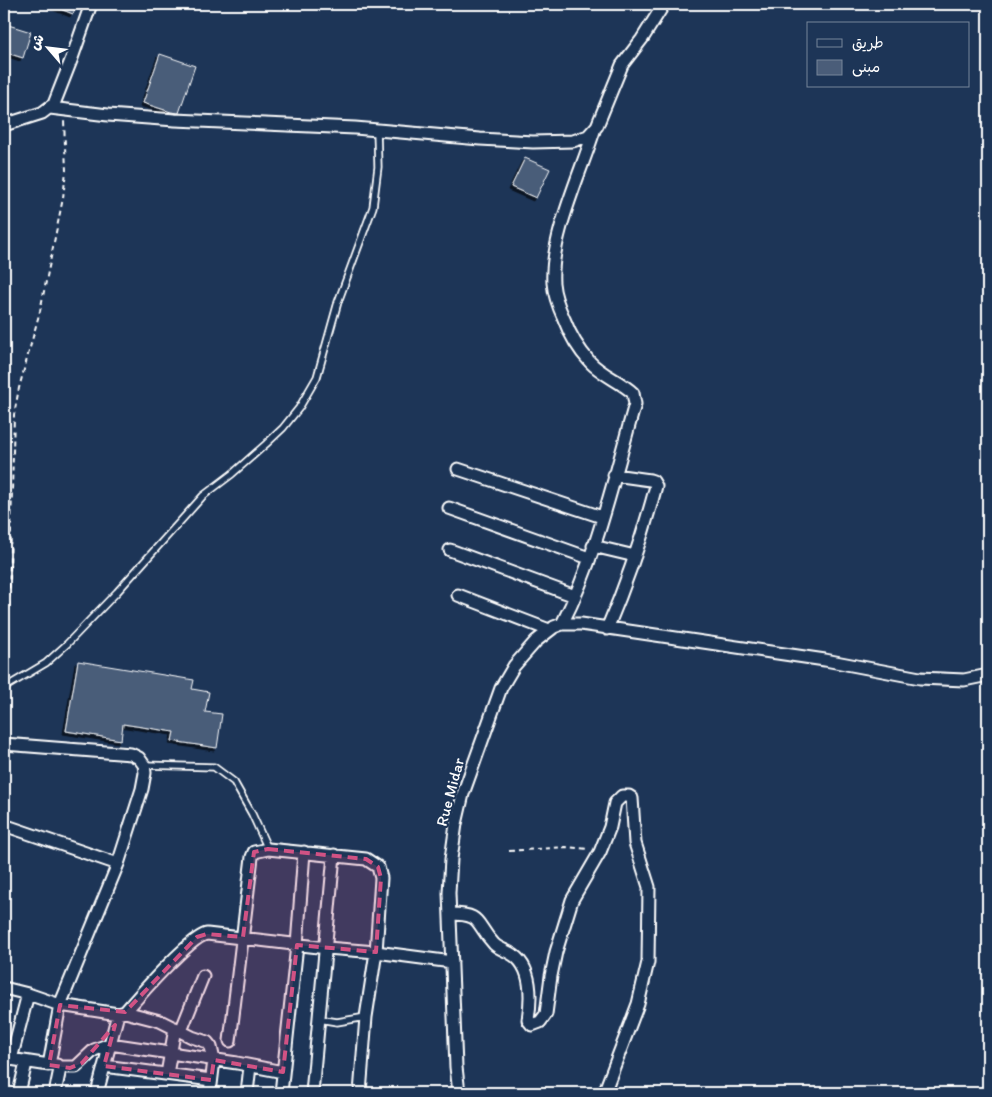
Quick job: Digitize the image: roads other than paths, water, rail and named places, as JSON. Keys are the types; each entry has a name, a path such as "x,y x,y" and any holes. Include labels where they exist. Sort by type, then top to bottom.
{"street":[{"path":"4,125 42,113 50,108 57,97 91,4"},
{"path":"562,624 594,546 636,398 629,389 598,370 579,350 568,330 553,284 555,255 563,223 594,131 603,116 622,65 642,39 664,4"},
{"path":"50,108 193,122 377,129 480,140 573,141 588,136 594,131"},
{"path":"458,469 602,517"},
{"path":"607,629 635,556 656,485 651,480 614,476"},
{"path":"449,508 589,558"},
{"path":"594,546 635,556"},
{"path":"450,550 575,596"},
{"path":"458,595 549,630"},
{"name":"Rue Midar","path":"459,1093 450,914 451,859 456,824 463,794 501,688 523,654 549,630 562,624 581,624 825,660 920,678 964,680 988,674"},
{"path":"4,744 130,754 139,758 144,765 145,773 142,790 118,864 60,1005 54,1066"},
{"path":"450,914 464,914 473,917 493,943 519,960 526,973 529,986 530,1006 528,1020 530,1024 536,1024 544,1019 556,952 572,900 600,852 610,827 615,803 622,796 632,798 635,843 649,887 648,962 638,1004 604,1093"},
{"path":"4,825 118,864"},
{"path":"230,1041 254,852 268,849 366,859 378,868 381,878 376,952 366,1017 360,1093"},
{"path":"281,1093 297,945 304,852"},
{"path":"312,1093 327,948 334,855"},
{"path":"97,1093 110,1044 122,1013 197,937 207,934 243,937 297,945 376,952 452,962"},
{"path":"167,1074 170,1054 178,1029 203,976"},
{"path":"4,988 60,1005 160,1020 206,1042 211,1047 214,1060 210,1093"},
{"path":"28,994 7,1059 26,1063 76,1067 94,1050 110,1044 284,1072"},
{"path":"20,1093 26,1063"},
{"path":"54,1066 60,1069 55,1093"},
{"path":"104,1066 211,1080"},
{"path":"247,1093 250,1066"}],"lane":[{"path":"4,688 46,663 67,644 117,592 203,496 266,444 283,428 299,408 317,377 338,302 373,207 378,168 377,129"},
{"path":"144,765 214,767 234,782 252,814 268,849"},
{"path":"319,1019 337,1022 366,1017"}]}
